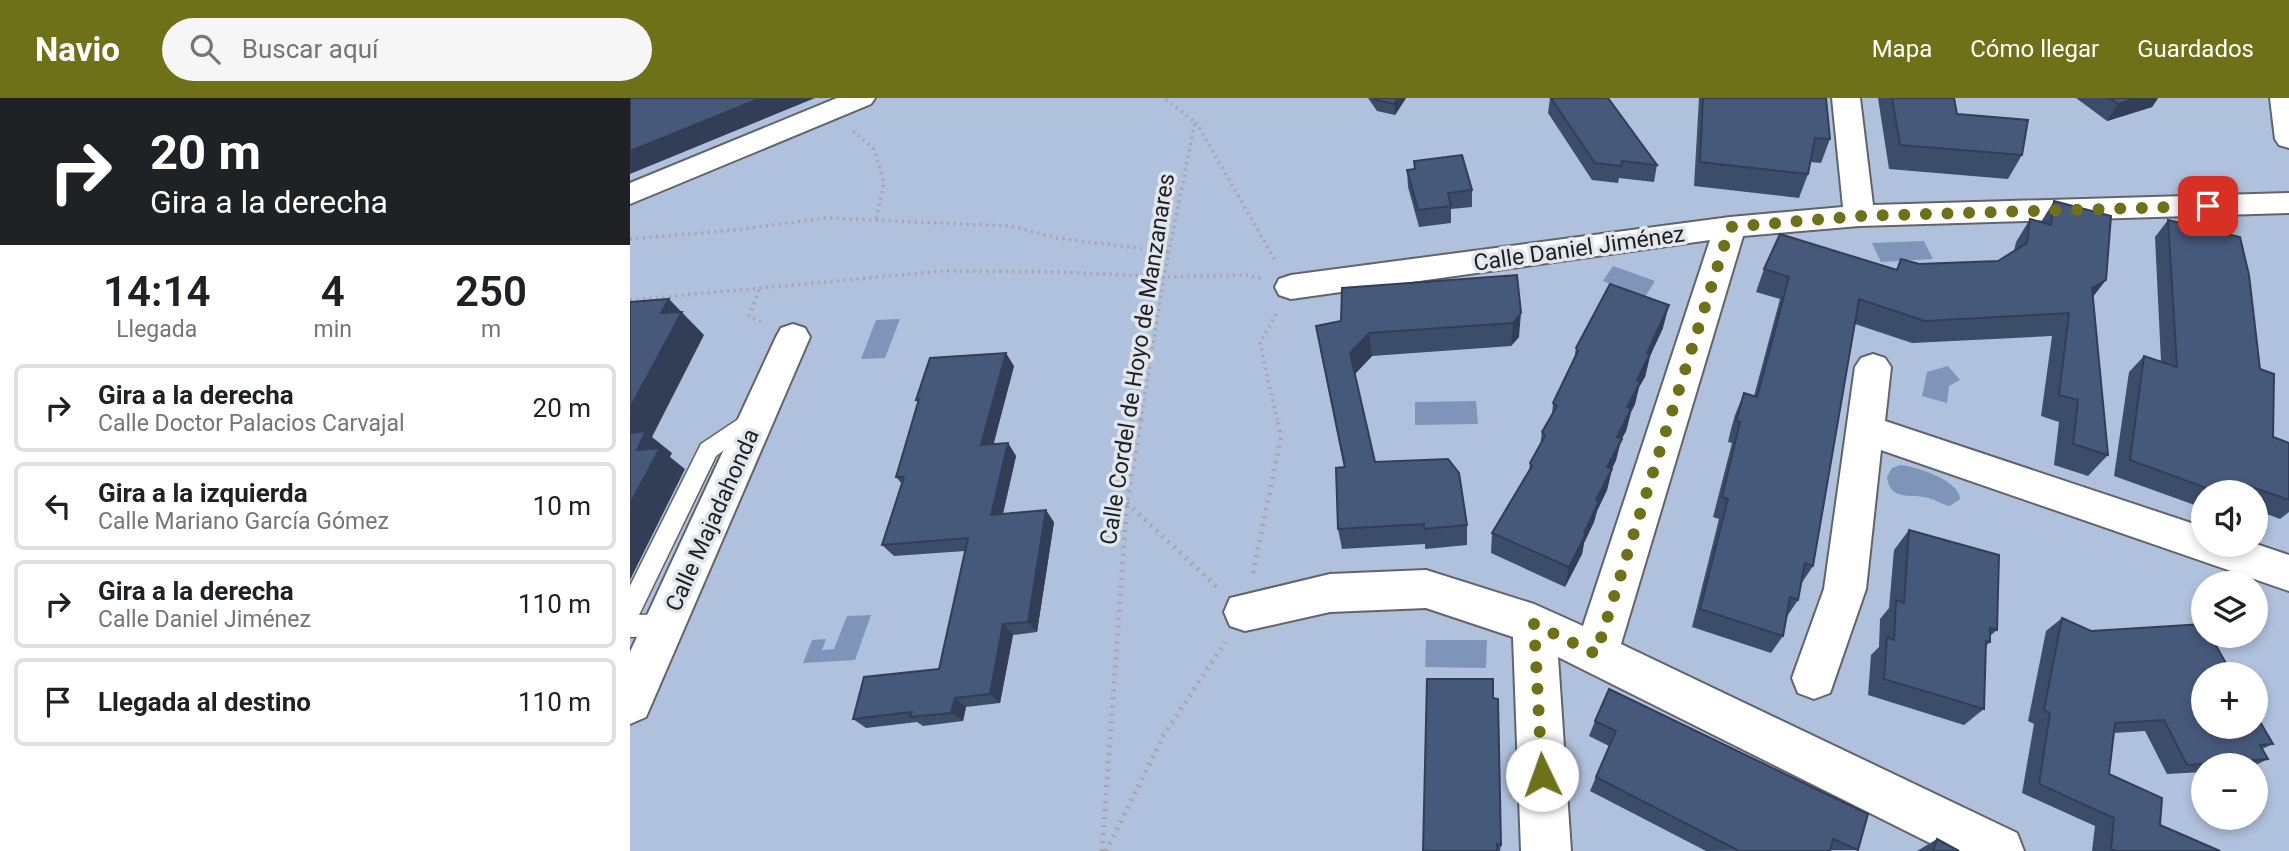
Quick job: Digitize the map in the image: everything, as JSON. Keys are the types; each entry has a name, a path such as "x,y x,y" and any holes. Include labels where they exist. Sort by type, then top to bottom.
{"street":[{"path":"1846,98 1859,216"},
{"path":"2284,98 2289,139"},
{"path":"630,194 850,103"},
{"name":"Calle Daniel Jiménez","path":"1290,287 1730,227 1859,216 2289,204"},
{"path":"1596,654 1730,227"},
{"name":"Calle Majadahonda","path":"630,702 642,621 760,413 793,337"},
{"path":"1814,678 1846,589 1873,367"},
{"path":"1867,430 2191,540"},
{"path":"2242,557 2289,573"},
{"path":"1245,612 1331,593 1426,589 1534,624 1999,851"},
{"path":"1534,624 1546,851"}],"path":[{"path":"1164,98 1195,122 1290,287"},
{"path":"850,103 844,112 847,126 874,149 884,183 876,220"},
{"name":"Calle Cordel de Hoyo de Manzanares","path":"1104,851 1127,502 1164,277 1195,122"},
{"path":"630,239 736,230 825,218 1010,226 1057,239 1169,252"},
{"path":"630,300 944,271 1061,272 1164,277 1247,275 1290,287"},
{"path":"1104,851 1164,735 1245,612 1281,436 1260,343 1290,287"},
{"path":"1127,502 1245,612"}],"shaded area":[{"path":"630,98 2289,98 2289,851 630,851"},
{"path":"1924,241 1933,259 1881,262 1872,243"},
{"path":"1613,266 1655,281 1645,297 1603,281"},
{"path":"900,319 885,358 861,359 876,320"},
{"path":"1948,366 1960,380 1949,386 1947,403 1922,396 1927,372"},
{"path":"1476,401 1478,424 1415,425 1415,402"},
{"path":"1900,465 1926,471 1945,481 1958,492 1960,499 1950,506 1928,498 1897,493 1892,490 1887,477 1892,468"},
{"path":"871,615 855,660 803,663 812,640 826,639 822,650 834,649 847,616"},
{"path":"1426,640 1487,640 1486,668 1425,667"}],"building":[{"path":"630,98 761,98 630,151"},
{"path":"1374,98 1398,98 1394,104"},
{"path":"1551,98 1608,98 1657,165 1622,161 1621,166 1595,163"},
{"path":"1703,98 1826,98 1830,139 1815,138 1808,174 1700,162"},
{"path":"1892,98 1954,98 1957,114 2028,120 2022,155 1900,145"},
{"path":"2110,98 2137,98 2118,104"},
{"path":"1462,155 1472,190 1448,193 1451,206 1418,210 1407,170 1415,169 1414,161"},
{"path":"2054,201 2111,216 2106,280 2092,288 2108,455 2073,444 2078,400 2059,395 2069,313 1925,321 1859,299 1813,566 1805,563 1798,600 1790,597 1783,636 1700,609 1728,499 1722,497 1740,422 1736,421 1744,393 1757,397 1789,277 1764,269 1780,234 1897,270 1901,259 1919,264 1998,261 2027,243 2030,219 2051,225"},
{"path":"2168,220 2240,237 2249,275 2260,369 2274,374 2273,437 2289,443 2289,500 2268,493 2268,480 2191,480 2191,482 2130,460 2144,356 2177,367"},
{"path":"1517,275 1521,313 1513,323 1369,333 1350,353 1375,462 1448,459 1459,473 1467,525 1424,529 1424,524 1338,529 1336,468 1345,467 1316,326 1341,321 1342,288"},
{"path":"1610,284 1669,305 1637,380 1641,381 1627,407 1631,409 1617,437 1622,439 1607,467 1612,469 1596,500 1599,501 1584,533 1586,534 1569,567 1492,533 1532,466 1530,463 1545,436 1542,432 1557,406 1553,403 1578,351 1576,348"},
{"path":"669,299 661,313 682,312 630,408 630,302"},
{"path":"1006,353 981,445 1008,443 991,515 1046,510 1028,622 1003,624 990,694 955,698 951,713 910,717 912,712 853,719 864,677 939,669 968,538 882,545 904,477 896,477 930,358"},
{"path":"646,431 637,450 660,448 630,504 630,433"},
{"path":"1909,530 1999,555 1997,630 1990,628 1990,642 1986,641 1984,709 1884,679 1887,637 1894,640 1896,600 1904,603"},
{"path":"2062,618 2091,631 2191,625 2191,648 2217,648 2225,662 2191,662 2191,739 2268,739 2268,735 2273,744 2260,745 2265,753 2191,753 2191,765 2187,765 2164,720 2115,723 2109,774 2162,798 2160,825 2220,851 2116,851 2111,849 2114,818 2039,784 2050,713 2044,710"},
{"path":"1427,679 1493,679 1493,698 1498,699 1501,845 1497,844 1497,851 1423,851"},
{"path":"1609,689 1868,814 1858,850 1833,839 1830,851 1739,851 1596,777 1616,731 1595,721"},
{"path":"1937,839 1959,851 1933,851"}],"route":[{"path":"1542,775 1534,624 1596,654 1730,227 1859,216 2208,206"}]}
